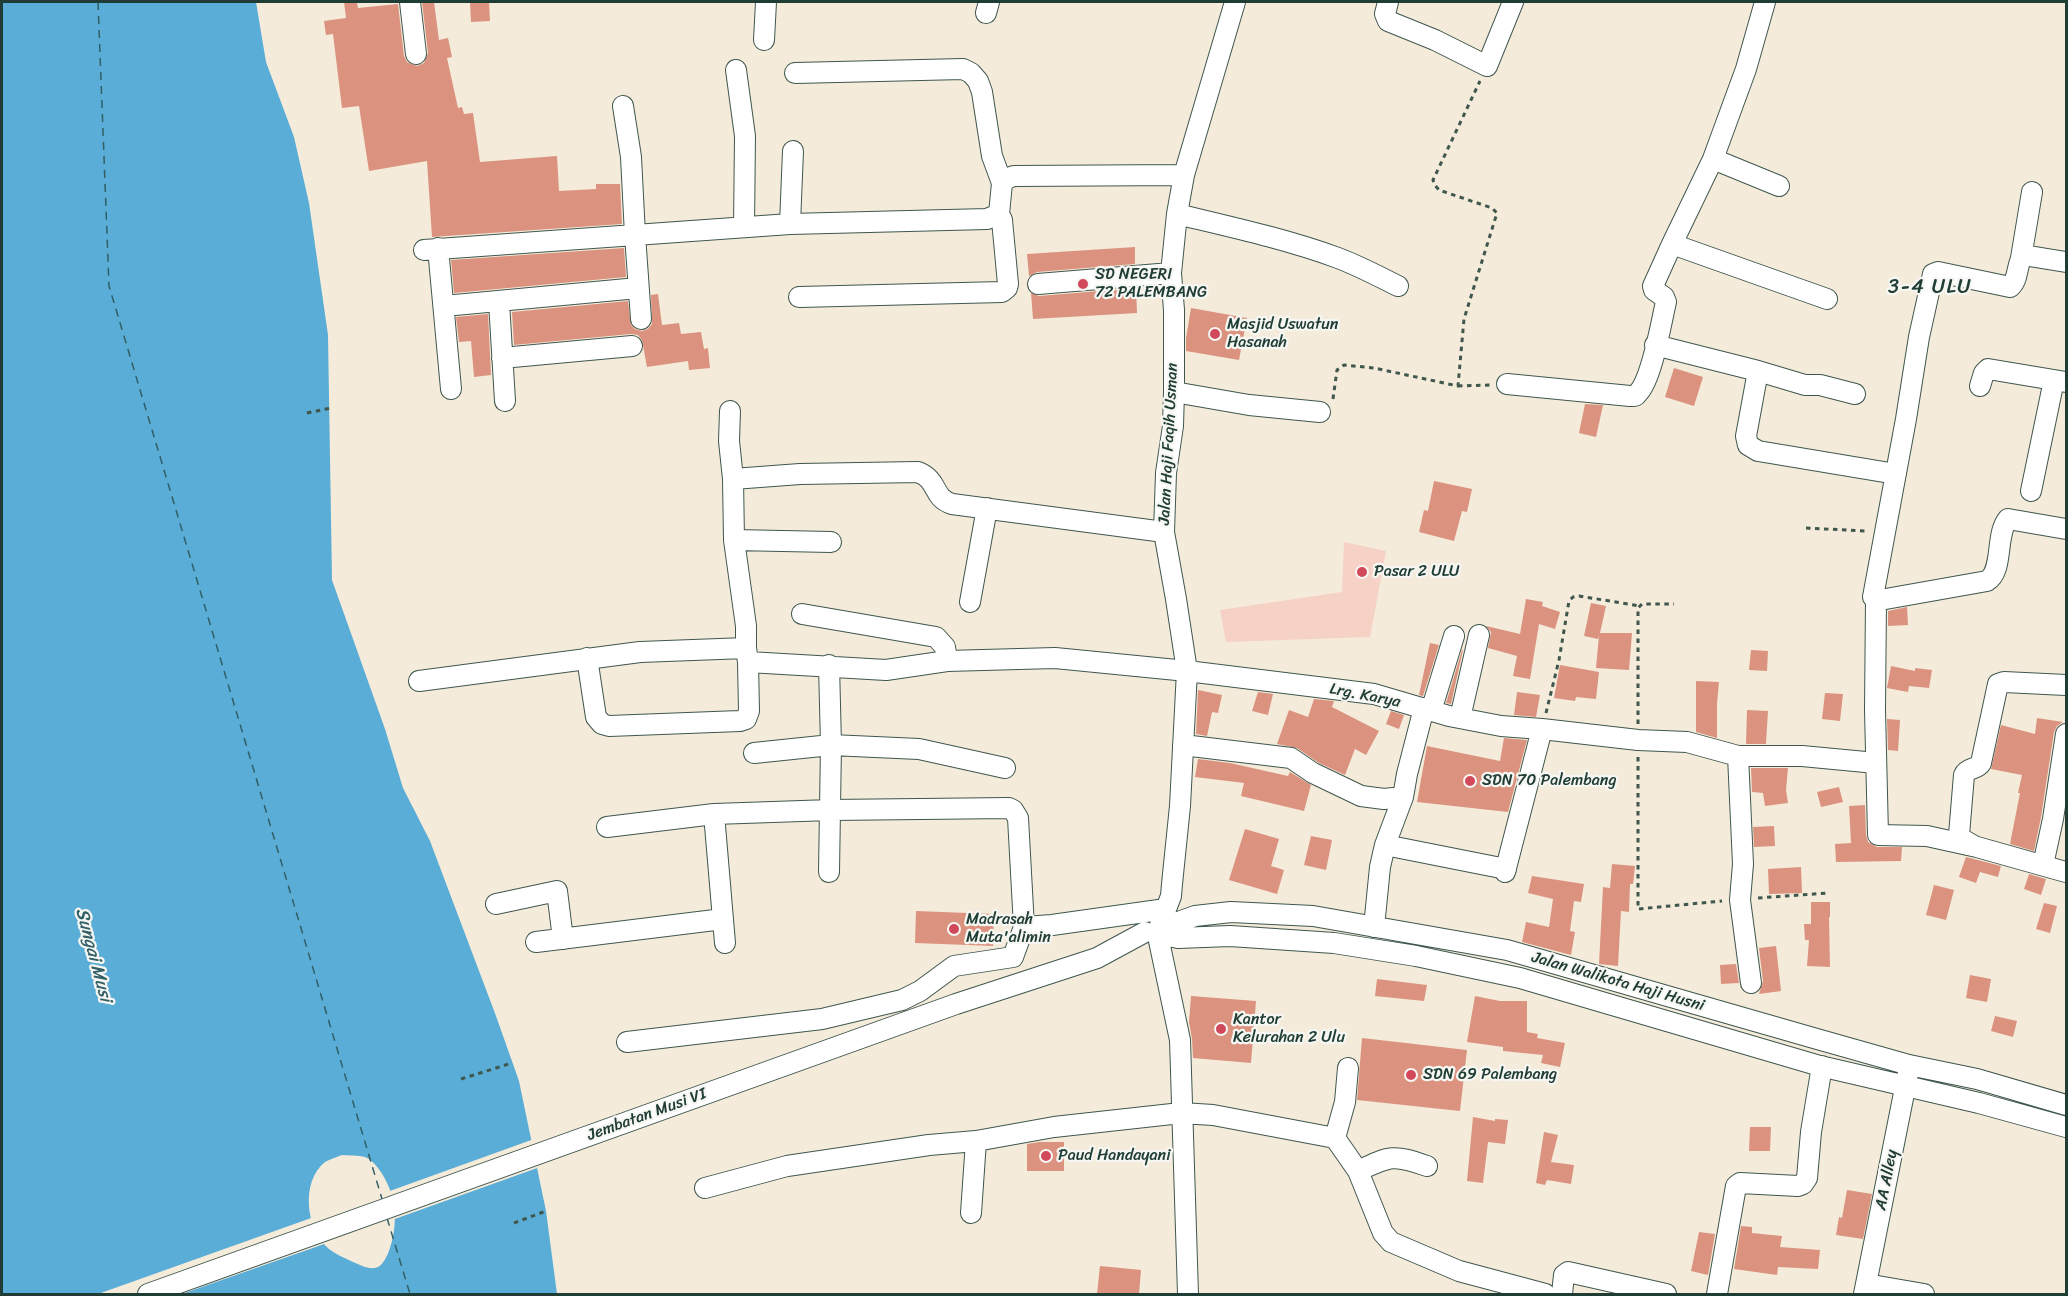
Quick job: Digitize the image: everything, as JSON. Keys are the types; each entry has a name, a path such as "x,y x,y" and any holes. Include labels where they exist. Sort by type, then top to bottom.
{"street":[{"path":"410,2 416,54"},
{"path":"764,40 766,2"},
{"name":"Jalan Haji Faqih Usman","path":"1188,1294 1179,1040 1159,928 1172,890 1180,799 1186,671 1164,532 1166,473 1173,426 1172,273 1177,214 1184,175 1235,2"},
{"path":"1388,2 1385,14 1388,21 1435,40 1487,66 1513,2"},
{"path":"1507,384 1635,396 1642,387 1649,371 1666,302 1653,286 1713,159 1746,69 1765,2"},
{"path":"795,73 963,69 971,73 978,81 982,92 992,156 1002,183 999,214 1002,220 1008,284 1002,292 798,297"},
{"path":"736,70 745,136 744,227"},
{"path":"623,106 631,157 641,320"},
{"path":"790,224 793,151"},
{"path":"1713,159 1779,186"},
{"path":"1002,183 1014,176 1184,175"},
{"path":"2032,192 2021,258 2014,283 2010,287 1938,272 1933,274 1919,337 1886,532 1873,593 1876,600 1878,835 1926,836 1977,847 2067,872"},
{"path":"451,388 444,306 431,249 790,224 987,219 999,214"},
{"path":"1177,214 1264,235 1321,252 1398,286"},
{"path":"1672,244 1827,299"},
{"path":"2021,258 2025,255 2067,262"},
{"path":"1038,284 1172,273"},
{"path":"444,306 638,288"},
{"path":"499,302 505,401"},
{"path":"1655,345 1805,386 1821,385 1855,394"},
{"path":"502,358 632,346"},
{"path":"1980,386 1984,373 1988,369 2060,381 2031,491"},
{"path":"1758,372 1746,436 1748,445 1752,448 1792,458 1896,474"},
{"path":"1174,392 1249,405 1320,412"},
{"path":"587,658 596,717 602,724 617,727 746,719 749,711 746,626 734,540 733,479 729,441 730,411"},
{"path":"733,479 800,474 918,472 930,479 945,502 1164,532"},
{"path":"970,602 987,508"},
{"path":"1876,600 1988,581 1994,574 2004,526 2008,519 2067,529"},
{"path":"734,540 831,542"},
{"path":"802,614 936,637 945,647 947,661"},
{"path":"1460,718 1479,634"},
{"path":"1374,927 1380,867 1385,845 1403,797 1407,774 1427,710 1454,636"},
{"name":"Lrg. Karya","path":"419,681 640,652 747,655 829,666 885,670 947,661 1054,658 1186,671 1374,694 1427,710 1501,726 1638,740 1687,742 1738,756 1802,756 1876,763"},
{"path":"829,666 831,745 829,872"},
{"path":"1977,847 1959,836 1964,775 1967,770 1981,763 1998,684 2004,682 2067,685"},
{"path":"1385,845 1506,870 1542,729"},
{"path":"2043,865 2067,734"},
{"path":"754,753 831,745 919,749 1005,768"},
{"path":"1182,745 1291,758 1313,773 1361,796 1384,799 1403,797"},
{"path":"1738,756 1743,864 1740,900 1750,983"},
{"path":"607,827 714,814 831,810 1009,808 1018,818 1024,927 1013,957 954,966 921,991 902,1000 822,1019 627,1042"},
{"path":"714,814 725,943"},
{"path":"496,904 556,891 563,939"},
{"name":"Jalan Walikota Haji Husni","path":"1159,928 1195,916 1231,912 1313,916 1507,951 1909,1065 1977,1079 2067,1105"},
{"path":"536,942 723,919"},
{"path":"1024,927 1052,925 1159,928"},
{"name":"Jalan Walikota Haji Husni","path":"1159,928 1178,938 1230,936 1334,943 1416,956 1520,978 1822,1066 2067,1126"},
{"name":"Jembatan Musi VI","path":"148,1294 944,1008 1097,958 1159,928"},
{"name":"AA Alley","path":"1865,1289 1909,1065"},
{"path":"1717,1294 1736,1186 1740,1183 1798,1186 1808,1178 1811,1132 1822,1066"},
{"path":"1335,1138 1345,1102 1348,1068"},
{"path":"705,1188 787,1166 929,1145 976,1141 1054,1127 1181,1113 1213,1115 1335,1138 1358,1171 1383,1233 1391,1242 1459,1271 1545,1294"},
{"path":"971,1213 976,1141"},
{"path":"1358,1171 1385,1158 1394,1157 1427,1166"},
{"path":"1562,1294 1564,1275 1568,1272 1666,1294"},
{"path":"1865,1289 1924,1294"}],"path":[{"path":"1458,386 1464,320 1497,213 1492,208 1439,190 1433,180 1487,66"},
{"path":"1320,412 1325,412 1330,408 1337,370 1344,365 1374,368 1458,386 1507,384"},
{"path":"307,413 331,408"},
{"path":"1806,528 1886,532"},
{"path":"1542,729 1559,660 1569,601 1579,596 1640,606"},
{"path":"1638,909 1828,893"},
{"path":"461,1079 512,1062"},
{"path":"514,1223 546,1211"}],"shaded area":[{"name":"Pasar 2 ULU","path":"1344,542 1386,551 1370,637 1226,642 1220,610 1342,592"}],"water":[{"name":"Sungai Musi","path":"2,2 256,2 266,62 294,137 309,203 328,335 332,580 385,729 403,788 430,841 519,1081 546,1211 557,1294 2,1294","holes":["342,1155 363,1156 371,1161 387,1182 393,1200 395,1220 392,1243 384,1262 375,1268 361,1265 329,1249 321,1241 311,1218 309,1193 312,1181 325,1162"]}],"pier":[{"path":"534,1139 540,1167 392,1220 393,1213 387,1192"},
{"path":"314,1217 327,1243 182,1294 98,1294"}],"building":[{"path":"344,2 357,2 358,8 398,4 404,56 407,62 417,66 424,63 428,53 422,2 434,2 439,40 448,38 452,57 447,58 458,108 462,107 464,114 473,113 480,162 557,156 559,191 596,189 596,184 620,184 622,224 432,237 427,161 369,171 359,106 342,108 333,34 326,35 324,21 346,18"},
{"path":"470,2 489,2 490,21 471,22"},
{"path":"1135,247 1135,264 1037,272 1029,276 1027,254"},
{"path":"624,248 626,277 454,293 451,260"},
{"path":"1136,288 1137,313 1033,319 1031,293 1039,296"},
{"path":"658,294 662,325 679,323 681,334 701,332 704,349 708,348 710,368 689,370 688,361 647,367 642,340 638,335 631,334 514,345 512,312 628,301 631,325 642,331 648,329 652,324 651,295"},
{"name":"Masjid Uswatun Hasanah","path":"1191,308 1247,318 1239,360 1186,351"},
{"path":"488,314 491,375 474,377 471,341 459,342 456,317"},
{"path":"1674,368 1703,377 1694,406 1665,397"},
{"path":"1585,404 1603,405 1596,437 1579,433"},
{"path":"1434,481 1472,489 1467,512 1462,511 1454,541 1419,532 1424,510 1428,511"},
{"path":"1526,599 1543,602 1542,606 1560,612 1555,629 1539,624 1530,679 1513,676 1517,656 1488,648 1491,632 1486,626 1520,634"},
{"path":"1591,603 1606,606 1600,633 1632,633 1629,670 1596,668 1599,635 1598,639 1584,636"},
{"path":"1907,607 1908,625 1888,626 1888,611"},
{"path":"1430,643 1439,645 1423,696 1419,695"},
{"path":"1462,650 1451,704 1446,703"},
{"path":"1751,650 1768,651 1767,671 1749,670"},
{"path":"1560,665 1599,672 1596,699 1576,697 1575,701 1554,698"},
{"path":"1891,666 1915,671 1915,668 1932,670 1929,688 1909,686 1908,692 1887,688"},
{"path":"1696,681 1719,682 1717,738 1696,732"},
{"path":"1198,690 1222,695 1218,713 1212,712 1207,736 1196,734"},
{"path":"1258,692 1273,694 1268,715 1252,711"},
{"path":"1517,692 1540,695 1536,717 1514,715"},
{"path":"1825,693 1843,694 1840,721 1822,719"},
{"path":"1314,699 1334,701 1332,707 1379,731 1366,755 1355,749 1345,775 1319,763 1297,748 1277,744 1289,710 1308,717"},
{"path":"1747,710 1768,711 1766,744 1746,744"},
{"path":"1391,711 1404,715 1399,729 1386,724"},
{"path":"2037,718 2063,722 2054,732 2034,851 2010,844 2022,775 1991,769 2001,725 2035,734"},
{"path":"1887,719 1900,720 1898,751 1888,750"},
{"name":"SDN 70 Palembang","path":"1504,738 1527,740 1508,812 1417,802 1427,746 1500,761"},
{"path":"1198,759 1230,763 1288,776 1290,772 1311,785 1304,811 1241,796 1244,783 1195,777"},
{"path":"1751,768 1788,768 1786,790 1788,803 1765,806 1763,793 1752,792"},
{"path":"1839,787 1843,802 1821,807 1817,792"},
{"path":"1865,805 1868,842 1877,847 1902,847 1901,861 1836,862 1835,844 1851,843 1849,806"},
{"path":"1774,826 1775,846 1754,847 1753,827"},
{"path":"1245,829 1279,839 1271,866 1284,870 1277,894 1229,880"},
{"path":"1311,836 1332,840 1326,870 1304,865"},
{"path":"1966,857 2001,866 1998,877 1980,872 1976,883 1959,877"},
{"path":"1612,864 1635,866 1633,884 1630,884 1629,912 1621,911 1618,966 1599,964 1603,887 1610,888"},
{"path":"1801,867 1802,893 1769,894 1768,869"},
{"path":"2029,874 2046,879 2041,895 2024,889"},
{"path":"1532,876 1584,884 1581,902 1574,901 1570,931 1575,932 1571,955 1522,942 1526,922 1549,927 1553,899 1528,893"},
{"path":"1934,885 1954,890 1946,920 1926,915"},
{"path":"1811,902 1830,902 1830,967 1807,966 1809,940 1805,940 1804,924 1811,924"},
{"path":"2044,903 2057,906 2050,933 2036,929"},
{"name":"Madrasah Muta'alimin","path":"916,911 994,914 993,946 915,943"},
{"path":"1776,946 1781,991 1759,994 1763,981 1759,948"},
{"path":"1736,964 1739,983 1721,984 1720,965"},
{"path":"1970,975 1991,979 1987,1002 1966,998"},
{"path":"1377,979 1427,985 1424,1001 1375,996"},
{"name":"Kantor Kelurahan 2 Ulu","path":"1191,996 1256,1001 1251,1063 1193,1058 1189,1022"},
{"path":"1475,996 1500,1001 1527,1001 1527,1032 1538,1034 1537,1038 1565,1043 1560,1067 1541,1063 1543,1055 1503,1051 1503,1047 1467,1042"},
{"path":"1995,1016 2017,1021 2013,1037 1991,1031"},
{"name":"SDN 69 Palembang","path":"1362,1038 1467,1050 1460,1111 1357,1100"},
{"path":"1473,1117 1495,1121 1495,1119 1508,1120 1505,1144 1488,1142 1483,1183 1467,1181"},
{"path":"1750,1127 1771,1127 1770,1151 1749,1151"},
{"path":"1544,1132 1558,1135 1551,1162 1574,1165 1571,1184 1547,1180 1545,1185 1536,1183"},
{"name":"Paud Handayani","path":"1064,1142 1064,1171 1027,1171 1027,1144"},
{"path":"1847,1190 1872,1194 1863,1239 1836,1235"},
{"path":"1741,1226 1752,1227 1752,1233 1782,1236 1780,1247 1820,1250 1818,1269 1778,1267 1777,1275 1734,1269"},
{"path":"1699,1232 1715,1234 1708,1275 1691,1271"},
{"path":"1100,1266 1141,1270 1139,1294 1097,1294"}],"ferry route":[{"path":"98,2 109,286 382,1199"},
{"path":"387,1218 410,1294"}],"place":[{"name":"SD NEGERI 72 PALEMBANG","path":"1083,284"},
{"name":"Masjid Uswatun Hasanah","path":"1215,334"},
{"name":"Pasar 2 ULU","path":"1362,572"},
{"name":"SDN 70 Palembang","path":"1470,781"},
{"name":"Madrasah Muta'alimin","path":"954,929"},
{"name":"Kantor Kelurahan 2 Ulu","path":"1221,1029"},
{"name":"SDN 69 Palembang","path":"1411,1075"},
{"name":"Paud Handayani","path":"1046,1156"}],"district":[{"name":"3-4 ULU","path":"1930,288"}]}
